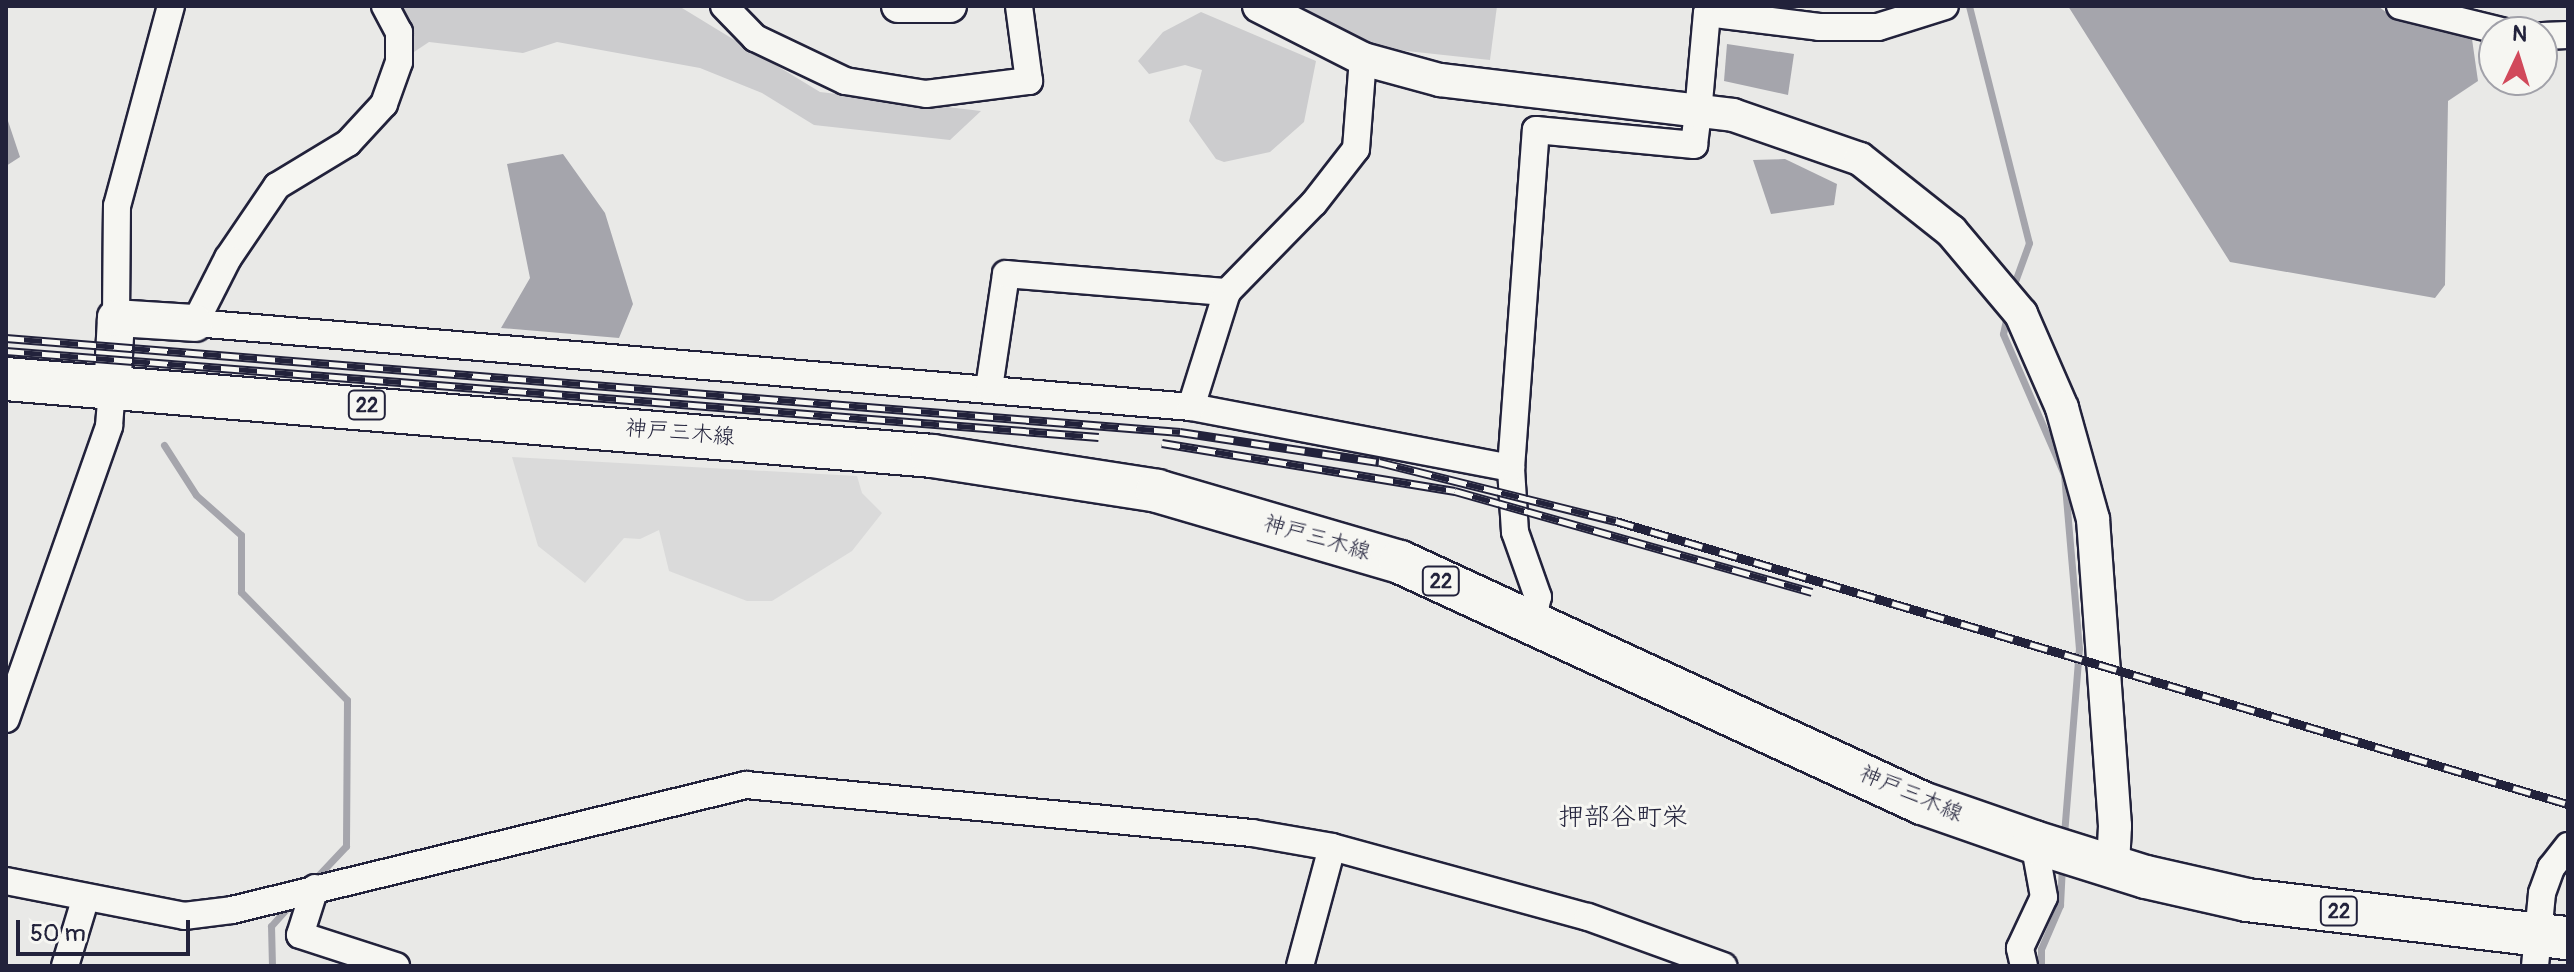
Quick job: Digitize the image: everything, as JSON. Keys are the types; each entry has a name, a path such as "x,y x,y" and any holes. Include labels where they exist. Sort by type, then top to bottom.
{"main road":[{"path":"113,382 116,318 195,323"},
{"name":"神戸三木線","path":"6,379 113,382 932,456 1157,491 1400,562 1922,803 2067,852 2247,900 2546,946"}],"street":[{"path":"116,318 117,206 171,6"},
{"path":"385,6 399,32 399,62 384,104 348,143 277,186 228,258 195,323 1191,407 1511,468"},
{"path":"724,6 755,38 845,81 926,94 1029,81 1019,6"},
{"path":"898,6 950,6"},
{"path":"1259,6 1363,59 1440,80 1699,106 1860,159 1951,231 2021,314 2062,408 2093,519 2115,826 2067,852 2020,948 2024,966"},
{"path":"1532,622 1538,597 1515,532 1511,468 1536,130 1694,145 1707,13 1819,27 1878,27 1945,6"},
{"path":"2400,6 2478,25"},
{"path":"1191,407 1227,292 1314,203 1356,149 1363,59"},
{"path":"989,388 1006,274 1227,292"},
{"path":"6,719 109,426 113,382"},
{"path":"6,881 184,916 315,888 746,785 1252,833 1332,847 1588,917 1723,966"},
{"path":"2546,946 2551,868 2568,846"},
{"path":"1300,966 1332,847"},
{"path":"315,888 300,935 396,966"},
{"path":"65,966 86,897"}],"shaded area":[{"path":"385,6 682,8 820,92 981,111 950,140 814,125 762,93 700,68 557,42 523,53 429,42 399,62"},
{"path":"1286,6 1497,6 1490,60 1379,48"},
{"path":"2068,6 2378,6 2396,20 2472,39 2478,81 2448,101 2445,285 2435,298 2230,262"},
{"path":"1201,12 1316,61 1304,122 1270,152 1224,162 1216,159 1189,121 1202,70 1185,65 1149,74 1138,61 1163,32"},
{"path":"1727,44 1794,54 1788,95 1724,81"},
{"path":"6,115 20,157 6,166"},
{"path":"563,154 605,213 633,304 619,338 501,328 530,278 507,164"},
{"path":"1785,159 1837,184 1834,205 1771,214 1753,160"},
{"path":"512,457 857,476 862,493 882,513 852,551 772,601 747,601 669,571 659,530 640,539 624,538 585,583 538,546"}],"waterway":[{"path":"1969,6 2029,243 2013,287"},
{"path":"2007,315 2003,334 2064,474 2079,648 2064,836"},
{"path":"164,445 196,495 241,535 241,592 347,700 346,846 313,881"},
{"path":"2041,966 2041,949 2060,905 2062,865"},
{"path":"272,966 271,926 290,905"}],"railway":[{"path":"6,338 1180,432 1379,462 1616,521 2568,804"},
{"path":"6,351 1099,437"},
{"path":"1162,443 1455,491 1812,592"}],"district":[{"name":"押部谷町栄","path":"1623,818"}]}
